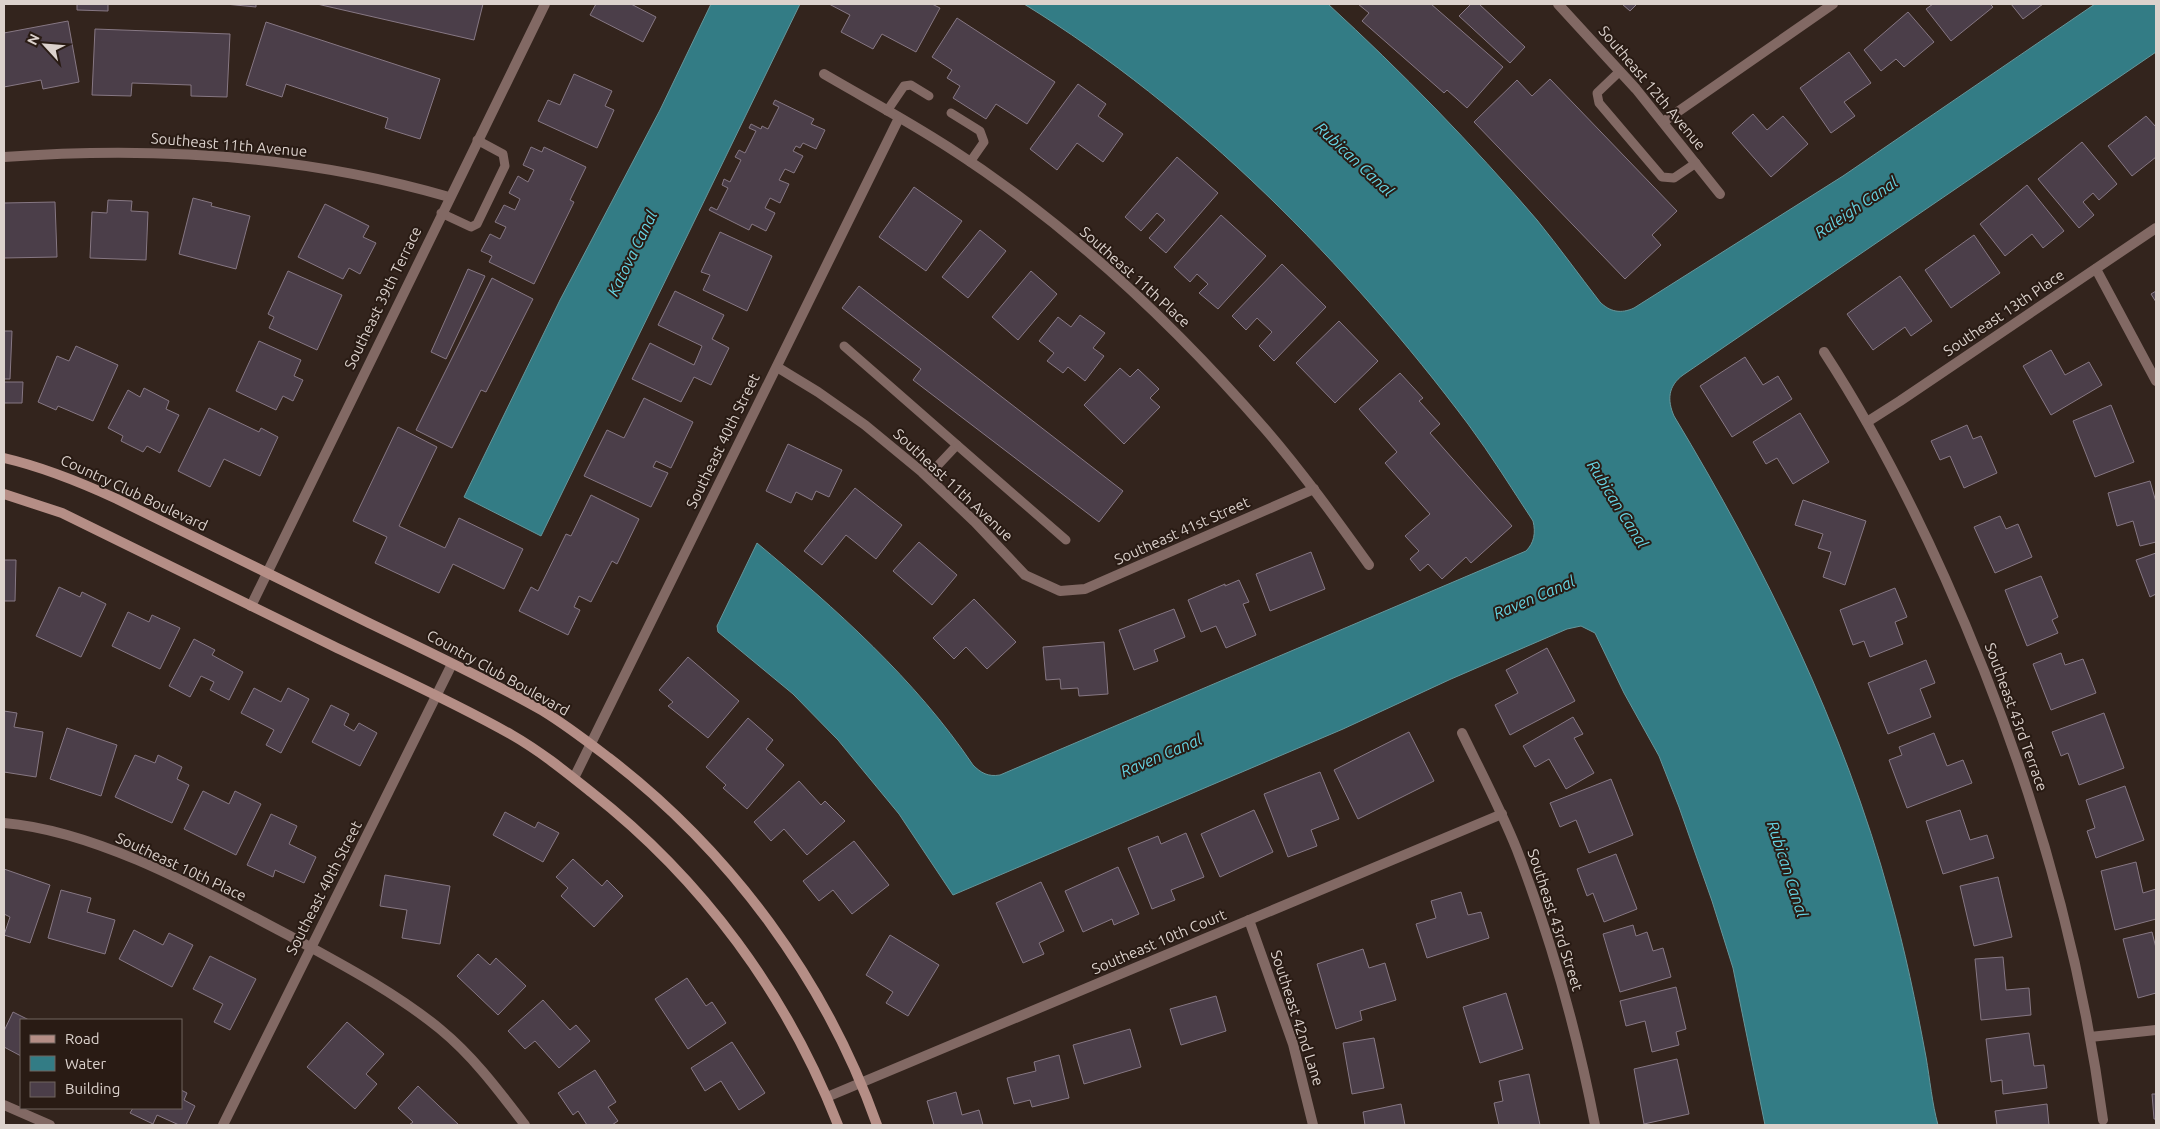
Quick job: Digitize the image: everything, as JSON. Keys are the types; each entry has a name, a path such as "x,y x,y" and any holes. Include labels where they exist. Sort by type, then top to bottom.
{"main road":[{"name":"Country Club Boulevard","path":"4,458 26,463 72,479 267,573 452,664 544,712 591,744 642,785 676,816 742,887 777,933 828,1015 860,1083 877,1125"},
{"path":"4,494 62,513 436,697 513,736 574,778 643,836 694,888 728,930 781,1006 806,1051 838,1125"}],"street":[{"name":"Southeast 39th Terrace","path":"251,606 441,213 545,4"},
{"name":"Southeast 12th Avenue","path":"1558,4 1663,122 1720,194"},
{"path":"1663,122 1832,4"},
{"name":"Southeast 11th Place","path":"824,74 970,162 1046,218 1109,270 1164,321 1248,410 1314,489 1369,565"},
{"name":"Southeast 40th Street","path":"574,778 899,118"},
{"name":"Southeast 11th Avenue","path":"4,157 119,151 203,155 258,160 363,176 407,184 449,197"},
{"name":"Southeast 13th Place","path":"1867,422 2156,228"},
{"path":"2096,269 2156,381"},
{"name":"Southeast 43rd Terrace","path":"1824,352 1867,422 1936,558 1970,634 2004,721 2034,809 2059,898 2090,1037 2103,1120"},
{"name":"Southeast 11th Avenue","path":"777,367 818,392 865,425 927,477 975,522 1025,575 1060,591"},
{"name":"Southeast 41st Street","path":"1060,591 1085,590 1314,489"},
{"name":"Southeast 40th Street","path":"223,1125 452,664"},
{"name":"Southeast 43rd Street","path":"1462,733 1502,814 1540,916 1565,995 1595,1125"},
{"name":"Southeast 10th Court","path":"827,1097 1502,814"},
{"name":"Southeast 10th Place","path":"4,823 52,832 118,853 150,866 311,948"},
{"name":"Southeast 42nd Lane","path":"1249,920 1293,1044 1312,1125"},
{"path":"311,948 388,992 441,1029 487,1075 525,1125"},
{"path":"2090,1037 2156,1030"},
{"path":"4,1105 50,1125"}],"lane":[{"path":"1620,72 1597,92 1599,103 1662,177 1674,178 1696,163"},
{"path":"887,111 904,86 911,85 929,96"},
{"path":"952,113 980,131 984,142 970,162"},
{"path":"441,213 471,227 477,224 506,166 504,154 477,140"},
{"path":"844,346 1066,540"},
{"path":"927,477 957,445"}],"water":[{"name":"Katova Canal","path":"711,4 800,4 541,536 464,497 560,300 660,110"},
{"path":"1024,4 1328,4 1410,82 1462,136 1537,220 1600,302 1612,310 1625,311 1634,308 1843,176 2095,4 2156,4 2156,52 1683,375 1674,384 1670,394 1670,404 1674,416 1740,531 1799,649 1849,771 1871,833 1901,937 1938,1125 1765,1125 1733,968 1679,807 1659,756 1624,693 1595,633 1581,626 1567,629 1451,679 1343,729 953,895 899,814 838,740 793,694 718,632 717,626 757,543 816,593 873,646 926,703 973,765 985,774 1000,775 1526,551 1533,541 1533,521 1477,436 1421,364 1320,248 1265,193 1149,91 1087,46"}],"building":[{"path":"77,4 108,4 108,11 77,10"},
{"path":"225,4 256,4 256,7"},
{"path":"317,4 483,4 474,40"},
{"path":"596,4 631,4 656,17 643,42 590,15"},
{"path":"829,4 932,4 940,8 916,52 882,34 873,49 841,32 850,15"},
{"path":"1358,4 1431,4 1503,67 1467,108 1447,90 1444,93 1362,21 1369,13"},
{"path":"1471,4 1479,4 1525,47 1510,63 1459,16"},
{"path":"1622,4 1637,4 1630,11"},
{"path":"1933,4 1990,4 1993,7 1951,41 1926,9"},
{"path":"2011,4 2043,4 2023,19"},
{"path":"1908,12 1934,42 1904,67 1896,59 1881,71 1864,50"},
{"path":"957,18 1055,82 1027,124 996,104 986,119 953,98 960,86 947,78 952,70 932,57"},
{"path":"68,21 79,82 43,89 41,80 4,87 4,33"},
{"path":"266,22 440,79 420,139 385,128 388,118 286,84 282,97 246,85"},
{"path":"95,29 230,34 227,97 191,96 191,85 132,83 131,96 92,95"},
{"path":"1849,52 1871,83 1844,102 1855,116 1831,133 1800,88"},
{"path":"574,74 612,91 605,106 614,110 597,148 538,121 548,100 560,105"},
{"path":"1550,79 1677,211 1652,235 1661,245 1625,279 1474,122 1517,80 1532,96"},
{"path":"1078,84 1106,104 1098,116 1123,134 1103,162 1077,143 1057,170 1030,149"},
{"path":"775,100 814,119 811,124 825,130 816,149 803,143 800,148 796,146 793,151 803,156 794,173 785,169 779,180 789,184 780,203 770,198 765,208 775,213 766,231 752,224 749,230 709,210 711,207 717,210 728,188 722,185 724,179 730,182 741,160 735,157 739,150 745,153 756,131 749,128 751,124 761,129 762,126 768,129 779,107 773,104"},
{"path":"1753,114 1767,130 1783,116 1808,144 1771,177 1732,133"},
{"path":"2146,116 2156,127 2156,157 2132,176 2108,146"},
{"path":"2082,142 2117,184 2099,200 2093,193 2083,202 2094,215 2079,228 2038,179"},
{"path":"531,147 542,152 544,147 586,167 570,200 574,202 534,284 489,262 492,256 481,251 490,234 500,239 506,227 495,222 504,205 515,210 520,199 509,193 518,176 528,182 534,170 523,165"},
{"path":"1177,157 1218,193 1166,253 1149,238 1165,220 1157,213 1141,231 1125,217"},
{"path":"2027,185 2064,231 2043,248 2032,234 2005,256 1980,224"},
{"path":"914,187 962,221 926,271 879,237"},
{"path":"193,198 212,203 211,206 250,216 236,269 179,254"},
{"path":"108,200 132,201 131,211 148,212 146,260 90,258 92,212 107,213"},
{"path":"55,202 57,257 4,258 4,203"},
{"path":"325,204 369,226 363,237 376,243 360,274 349,268 343,279 298,257"},
{"path":"1221,215 1266,256 1218,309 1199,293 1208,284 1197,274 1190,282 1174,267"},
{"path":"980,230 1006,251 968,298 942,277"},
{"path":"720,232 772,256 747,311 703,290 710,275 701,272"},
{"path":"1974,235 2000,273 1951,308 1925,270"},
{"path":"1282,264 1326,307 1274,361 1259,346 1272,332 1257,318 1246,330 1232,316"},
{"path":"468,269 485,276 446,359 431,352"},
{"path":"288,271 342,295 317,350 269,328 274,317 268,314"},
{"path":"1031,271 1057,294 1018,340 992,317"},
{"path":"1900,276 1932,321 1911,336 1905,327 1873,350 1847,314"},
{"path":"492,278 533,299 486,392 481,390 452,448 416,430"},
{"path":"859,286 1123,491 1099,522 913,380 921,369 842,308"},
{"path":"675,291 724,315 712,339 729,348 711,385 694,377 681,402 632,379 650,343 694,365 702,346 658,325"},
{"path":"2156,291 2156,302 2151,294"},
{"path":"1080,315 1105,333 1093,348 1104,356 1085,381 1068,367 1063,373 1047,361 1054,353 1039,341 1058,317 1071,327"},
{"path":"1339,321 1378,361 1335,403 1296,363"},
{"path":"4,331 12,331 10,379 4,379"},
{"path":"259,341 301,360 294,376 303,380 293,401 283,396 276,410 236,391"},
{"path":"76,346 118,365 93,421 58,406 56,410 38,402 57,356 69,361"},
{"path":"2051,350 2065,375 2089,362 2102,385 2051,415 2023,366"},
{"path":"1745,357 1763,385 1778,376 1792,399 1732,437 1700,386"},
{"path":"1120,368 1130,377 1138,369 1159,389 1150,398 1160,407 1124,444 1084,405"},
{"path":"1400,373 1423,398 1419,401 1440,424 1430,433 1512,526 1471,563 1466,557 1442,579 1428,564 1420,571 1410,559 1419,551 1405,536 1430,514 1385,463 1397,452 1359,409"},
{"path":"4,382 23,382 22,403 4,403"},
{"path":"144,388 169,401 166,409 179,415 160,453 147,446 143,452 121,441 123,436 108,428 128,390 140,397"},
{"path":"644,398 693,422 671,468 656,461 653,467 668,473 651,507 584,476 607,430 624,438"},
{"path":"2111,405 2134,462 2095,477 2073,421"},
{"path":"209,408 259,432 261,428 278,437 260,476 224,459 210,487 178,471"},
{"path":"1800,413 1829,462 1793,484 1777,458 1766,464 1753,442"},
{"path":"1967,425 1973,439 1981,436 1997,473 1964,488 1950,456 1940,460 1931,441"},
{"path":"398,427 437,447 399,526 445,548 459,518 523,549 504,589 453,564 439,593 375,563 387,537 353,521"},
{"path":"788,444 842,470 829,497 816,491 812,500 796,492 791,503 766,491"},
{"path":"2150,481 2156,502 2156,542 2140,546 2133,521 2117,526 2108,493"},
{"path":"855,488 902,525 876,559 846,535 822,565 804,551"},
{"path":"591,495 639,519 617,564 612,561 591,602 579,596 574,607 580,610 568,635 519,611 531,587 538,591 566,534 571,536"},
{"path":"1803,500 1866,521 1845,585 1823,577 1831,552 1818,548 1823,534 1795,525"},
{"path":"2000,516 2006,529 2018,524 2032,557 1995,573 1974,527"},
{"path":"919,542 957,575 932,605 893,571"},
{"path":"1311,552 1325,589 1270,611 1256,574"},
{"path":"2156,553 2156,594 2150,597 2136,560"},
{"path":"4,560 16,560 15,601 4,601"},
{"path":"2041,576 2058,617 2052,620 2058,633 2027,646 2005,590"},
{"path":"1239,580 1249,602 1243,604 1256,635 1226,648 1216,626 1201,632 1188,600"},
{"path":"59,587 80,597 82,592 106,604 81,657 36,636"},
{"path":"1895,588 1907,617 1895,622 1903,644 1870,657 1864,641 1853,645 1840,610"},
{"path":"974,599 1016,642 987,669 966,647 954,659 933,638"},
{"path":"1174,609 1185,637 1154,650 1158,661 1134,670 1119,630"},
{"path":"128,612 149,622 152,615 180,628 160,669 112,646"},
{"path":"194,639 215,650 212,655 243,672 229,700 210,690 214,682 201,676 190,697 169,686"},
{"path":"1104,642 1108,694 1079,696 1078,688 1061,689 1060,679 1046,680 1043,647"},
{"path":"1547,648 1575,701 1510,735 1495,705 1518,693 1506,670"},
{"path":"2061,653 2065,665 2083,659 2096,693 2051,710 2033,664"},
{"path":"688,657 739,701 708,738 668,706 673,702 659,690"},
{"path":"1926,660 1935,683 1920,689 1931,717 1888,734 1868,683"},
{"path":"254,688 281,702 288,688 309,699 281,753 266,745 274,730 241,713"},
{"path":"331,705 349,714 344,725 354,731 359,723 377,733 360,766 312,742"},
{"path":"4,711 17,713 14,727 43,732 36,777 4,772"},
{"path":"2104,713 2124,768 2079,785 2068,753 2061,756 2052,732"},
{"path":"1573,717 1583,734 1574,738 1594,773 1566,789 1549,759 1535,767 1523,746"},
{"path":"748,718 773,740 766,749 784,765 747,809 723,788 726,785 706,767"},
{"path":"67,728 117,745 101,796 50,779"},
{"path":"1409,732 1434,781 1358,819 1334,770"},
{"path":"1934,733 1947,766 1963,760 1972,783 1907,808 1889,760 1902,755 1899,747"},
{"path":"135,755 155,763 158,755 182,767 177,779 189,785 172,823 115,797"},
{"path":"1320,772 1339,819 1311,830 1317,846 1288,857 1264,794"},
{"path":"1611,779 1633,835 1589,853 1576,820 1560,827 1550,803"},
{"path":"799,781 821,805 825,801 845,821 807,855 784,829 771,841 754,822"},
{"path":"2125,786 2144,840 2096,858 2087,831 2095,828 2086,800"},
{"path":"203,791 229,804 235,791 261,804 236,855 184,829"},
{"path":"1254,810 1273,852 1220,877 1201,834"},
{"path":"1960,810 1970,840 1987,835 1994,858 1943,874 1926,821"},
{"path":"505,812 535,828 538,822 559,833 543,862 493,835"},
{"path":"271,814 297,826 289,844 316,857 304,883 275,870 273,877 247,865"},
{"path":"1186,833 1204,877 1171,890 1175,900 1152,909 1128,848 1158,836 1161,844"},
{"path":"854,841 889,885 852,914 833,890 819,901 803,881"},
{"path":"1616,854 1637,909 1604,922 1593,893 1587,896 1577,869"},
{"path":"573,859 602,886 607,880 623,896 594,927 561,896 568,888 556,877"},
{"path":"2136,862 2143,893 2156,889 2156,919 2115,930 2101,871"},
{"path":"1118,867 1139,914 1114,925 1112,919 1083,932 1065,891"},
{"path":"4,869 50,885 30,943 4,935 10,917 4,914"},
{"path":"385,875 450,886 440,944 402,938 407,910 380,906"},
{"path":"1998,877 2012,937 1974,946 1960,886"},
{"path":"1041,882 1064,931 1039,943 1044,954 1023,963 996,903"},
{"path":"61,890 91,898 87,912 115,920 105,954 48,938"},
{"path":"1461,892 1468,915 1481,912 1489,938 1427,958 1416,924 1436,918 1431,901"},
{"path":"1633,925 1636,936 1647,932 1653,951 1663,948 1671,977 1620,992 1603,934"},
{"path":"134,930 163,945 169,933 193,945 172,987 119,959"},
{"path":"2152,932 2156,948 2156,993 2138,998 2123,939"},
{"path":"890,935 939,965 908,1016 886,1003 893,992 866,975"},
{"path":"1363,949 1369,968 1385,963 1396,1000 1360,1011 1362,1020 1336,1029 1317,964"},
{"path":"478,954 490,965 496,958 526,986 498,1015 457,976"},
{"path":"210,956 256,979 230,1030 214,1022 223,1004 193,989"},
{"path":"2003,957 2006,990 2029,988 2031,1015 1981,1020 1975,959"},
{"path":"687,978 706,1006 712,1002 726,1023 688,1049 655,999"},
{"path":"1676,987 1686,1029 1676,1032 1679,1045 1652,1052 1645,1021 1626,1026 1620,1001"},
{"path":"1506,993 1523,1049 1480,1063 1463,1007"},
{"path":"1216,996 1226,1031 1181,1045 1170,1009"},
{"path":"543,1000 570,1030 576,1025 590,1041 559,1068 535,1041 525,1049 508,1031"},
{"path":"13,1012 27,1019 20,1019 20,1055 4,1047 4,1031"},
{"path":"347,1022 384,1054 366,1074 377,1084 355,1109 307,1067"},
{"path":"1130,1029 1141,1067 1084,1084 1073,1045"},
{"path":"2029,1033 2034,1066 2044,1065 2047,1088 2003,1094 2002,1080 1991,1082 1986,1039"},
{"path":"1374,1038 1384,1088 1352,1094 1343,1043"},
{"path":"732,1042 765,1093 739,1110 721,1081 705,1091 691,1068"},
{"path":"1059,1055 1069,1098 1032,1107 1030,1100 1014,1104 1007,1078 1036,1071 1034,1062"},
{"path":"1677,1059 1689,1114 1644,1124 1634,1069"},
{"path":"595,1070 616,1102 608,1107 618,1121 612,1125 587,1125 578,1111 573,1115 558,1093"},
{"path":"1529,1074 1540,1125 1499,1125 1494,1103 1503,1101 1499,1081"},
{"path":"418,1086 459,1125 409,1125 413,1122 398,1108"},
{"path":"182,1090 187,1093 184,1100 195,1106 186,1125 179,1125 157,1115 153,1124 130,1113 132,1109 182,1109"},
{"path":"956,1092 962,1115 979,1110 983,1125 934,1125 927,1101"},
{"path":"2152,1094 2156,1094 2156,1119 2154,1119"},
{"path":"1401,1104 1405,1125 1365,1125 1363,1112"},
{"path":"2047,1104 2049,1125 1997,1125 1995,1111"}],"water label":[{"name":"Rubican Canal","path":"1355,159"},
{"name":"Raleigh Canal","path":"1856,207"},
{"name":"Rubican Canal","path":"1618,504"},
{"name":"Raven Canal","path":"1534,597"},
{"name":"Raven Canal","path":"1161,755"},
{"name":"Rubican Canal","path":"1788,869"}]}
